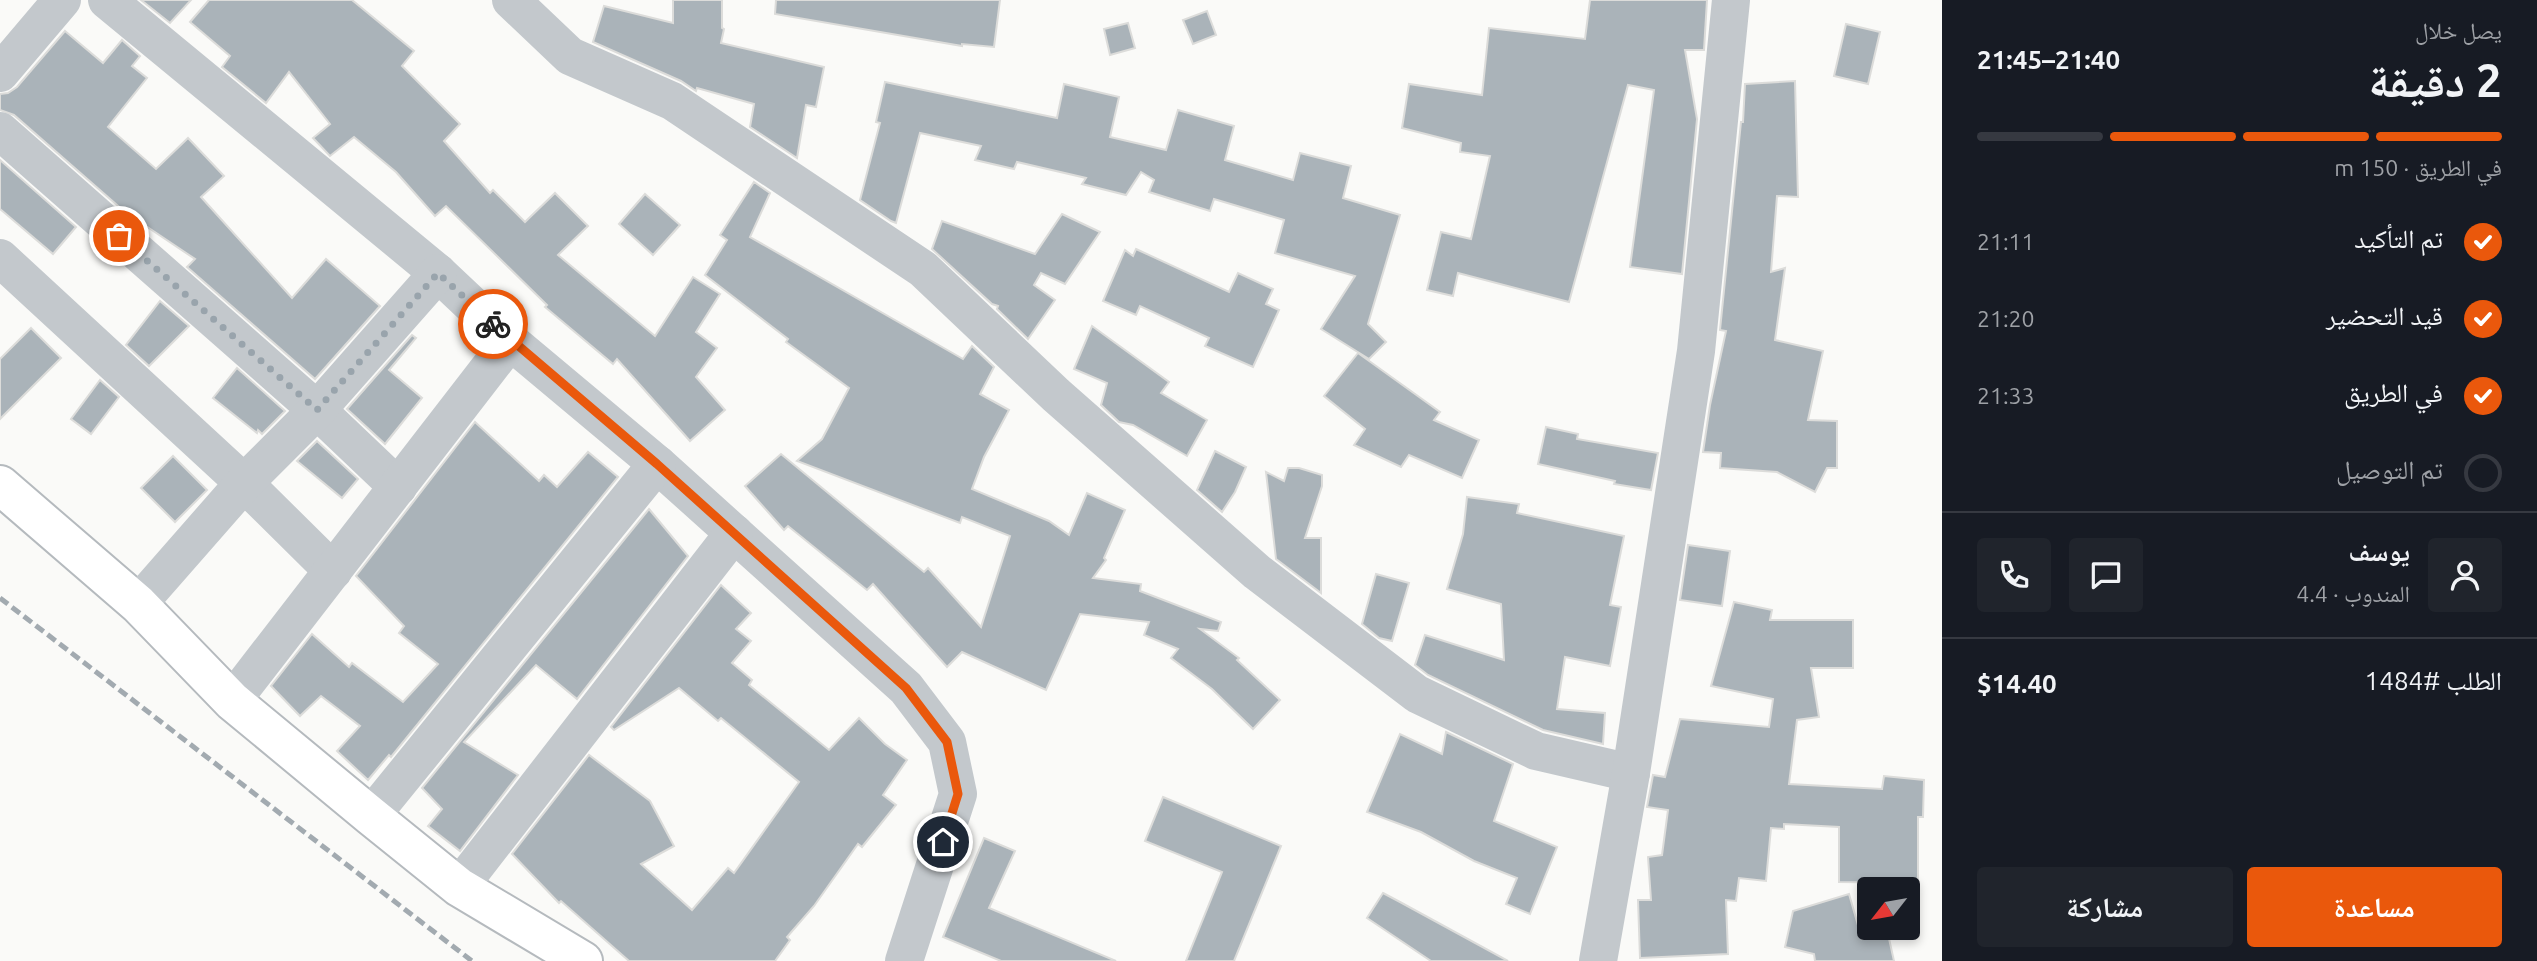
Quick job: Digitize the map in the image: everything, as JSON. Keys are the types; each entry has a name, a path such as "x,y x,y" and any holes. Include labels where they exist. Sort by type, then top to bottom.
{"main road":[{"path":"0,485 138,604 232,701 371,816 459,887 583,961"}],"street":[{"path":"0,73 62,0"},
{"path":"107,0 438,273 510,341 657,464 906,688 947,742 958,794 904,961"},
{"path":"511,0 570,56 673,101 923,269 1056,395 1257,572 1417,694 1536,751 1631,773"},
{"path":"1598,961 1631,773 1696,351 1731,0"},
{"path":"0,131 317,410 398,487"},
{"path":"0,258 244,483 333,571"},
{"path":"138,604 244,483 317,410 438,273"},
{"path":"232,701 510,341"},
{"path":"371,816 657,464"},
{"path":"459,887 734,533"}],"building":[{"path":"141,0 191,0 170,23"},
{"path":"209,0 352,0 414,51 402,66 460,124 444,141 490,193 493,190 525,222 555,193 588,226 558,255 655,336 693,277 720,294 696,332 717,348 696,377 725,410 690,441 617,359 613,364 545,307 547,305 446,206 435,216 396,172 354,137 330,156 313,138 330,124 289,72 266,103 222,67 230,56 190,22"},
{"path":"673,0 722,0 724,29 721,43 824,67 816,107 806,105 797,158 750,127 754,104 697,88 696,91 681,81 593,42 604,6 673,23"},
{"path":"776,0 1000,0 994,47 962,46 775,14"},
{"path":"1590,0 1707,0 1704,50 1685,50 1697,119 1682,274 1630,267 1654,90 1628,85 1569,302 1458,273 1453,296 1427,290 1441,232 1471,239 1490,156 1460,152 1461,143 1402,128 1409,84 1482,95 1489,28 1585,39"},
{"path":"1207,11 1216,35 1193,44 1183,20"},
{"path":"1128,23 1135,48 1110,55 1104,29"},
{"path":"1846,24 1880,32 1868,84 1834,76"},
{"path":"65,31 103,63 122,40 140,56 132,66 147,78 108,127 156,169 188,138 224,176 201,197 292,298 326,259 380,306 315,379 187,267 195,259 125,212 14,115 0,110 0,94 8,93 17,87"},
{"path":"1795,81 1798,197 1777,196 1771,272 1785,268 1775,340 1823,351 1808,420 1837,421 1837,468 1827,468 1815,492 1777,472 1720,468 1721,453 1703,452 1726,331 1720,330 1745,84"},
{"path":"885,82 1057,118 1064,84 1119,97 1110,137 1166,150 1178,110 1234,126 1225,160 1293,180 1300,153 1351,166 1343,198 1400,215 1368,324 1386,342 1369,359 1321,329 1355,276 1275,253 1284,220 1214,199 1210,211 1149,192 1154,180 1141,172 1126,195 1082,184 1086,178 1017,162 1014,169 975,160 981,146 920,133 896,223 891,221 860,200 880,123 876,122"},
{"path":"0,160 76,227 53,254 0,209"},
{"path":"754,182 770,193 750,237 963,359 972,346 994,367 980,394 1009,410 984,457 972,489 1049,521 1069,535 1087,493 1125,510 1104,558 1106,560 1093,578 1141,584 1140,591 1221,622 1218,631 1200,629 1239,658 1237,660 1280,700 1253,729 1212,689 1171,658 1178,649 1144,635 1149,622 1080,614 1046,690 962,652 947,667 873,584 867,590 788,526 784,530 745,486 781,454 924,572 928,568 981,627 1010,536 962,517 960,523 797,461 822,439 849,388 786,342 788,339 705,275 727,240 720,235"},
{"path":"645,194 680,225 653,255 619,224"},
{"path":"1062,214 1100,232 1065,284 1041,273 1034,285 1055,300 1028,339 997,309 998,306 992,304 932,249 942,221 1035,254"},
{"path":"1136,249 1229,292 1238,273 1273,289 1266,304 1279,310 1253,367 1205,346 1209,338 1140,306 1136,315 1103,301 1125,250 1133,256"},
{"path":"160,301 189,326 149,366 126,345"},
{"path":"1092,326 1169,382 1161,393 1207,420 1187,456 1133,425 1119,422 1101,405 1107,383 1074,369"},
{"path":"31,328 61,358 0,419 0,359"},
{"path":"412,335 416,338 389,370 422,398 385,444 347,409"},
{"path":"1358,353 1440,412 1434,420 1479,440 1462,478 1409,455 1401,467 1354,445 1365,429 1324,396"},
{"path":"237,368 285,411 262,434 258,430 257,433 213,398"},
{"path":"100,380 119,397 91,434 71,419"},
{"path":"475,422 539,481 544,475 557,487 588,452 618,477 391,757 389,755 368,780 337,751 360,726 321,696 300,716 271,686 312,634 349,667 352,663 403,702 438,664 399,633 404,626 356,576"},
{"path":"1546,427 1578,434 1577,439 1658,453 1651,490 1614,484 1615,481 1538,464"},
{"path":"317,441 358,479 342,498 297,461"},
{"path":"1215,451 1246,467 1222,512 1197,490"},
{"path":"173,456 207,490 175,522 141,488"},
{"path":"1288,468 1299,468 1322,475 1322,486 1305,538 1321,538 1321,593 1276,559 1266,472 1284,481"},
{"path":"1467,497 1519,504 1517,513 1624,536 1610,605 1621,607 1610,666 1565,657 1557,709 1605,713 1603,744 1543,730 1428,675 1415,665 1425,635 1504,660 1501,604 1447,589 1463,534"},
{"path":"649,509 688,556 577,699 536,665 464,742 518,775 460,851 428,826 442,809 422,788"},
{"path":"1688,545 1730,551 1722,606 1680,600"},
{"path":"1376,574 1409,583 1392,641 1379,638 1362,624"},
{"path":"721,585 751,613 736,629 751,641 732,663 752,680 749,685 829,750 859,718 885,744 907,760 883,795 896,805 862,847 858,844 814,906 787,937 790,940 775,961 629,961 561,901 559,903 512,854 589,755 650,801 674,846 641,864 692,910 728,868 734,873 799,782 721,718 718,721 679,688 614,730 611,727"},
{"path":"1734,602 1772,610 1770,620 1853,620 1853,668 1811,668 1819,717 1797,720 1789,784 1882,789 1884,776 1924,780 1923,817 1918,817 1918,877 1857,877 1857,882 1839,882 1839,827 1784,824 1784,829 1771,828 1766,881 1739,878 1736,901 1726,900 1728,954 1640,958 1638,900 1651,900 1648,857 1662,855 1668,810 1647,807 1653,775 1665,777 1680,719 1769,727 1773,699 1711,686"},
{"path":"1446,732 1513,764 1494,821 1557,847 1530,914 1506,904 1517,878 1474,861 1421,832 1367,812 1400,734 1442,754"},
{"path":"1163,797 1281,846 1234,961 1186,961 1222,872 1145,841"},
{"path":"984,838 1015,851 989,908 1116,961 1001,961 943,937"},
{"path":"1383,893 1508,961 1431,961 1367,918"},
{"path":"1849,894 1857,922 1857,940 1889,940 1894,961 1815,961 1814,954 1785,947 1793,911"}],"railway":[{"path":"0,598 472,961"}],"way so far":[{"path":"119,236 317,410 438,273 493,324"}],"route":[{"path":"493,324 657,464 906,688 947,742 958,794 943,842"}]}
